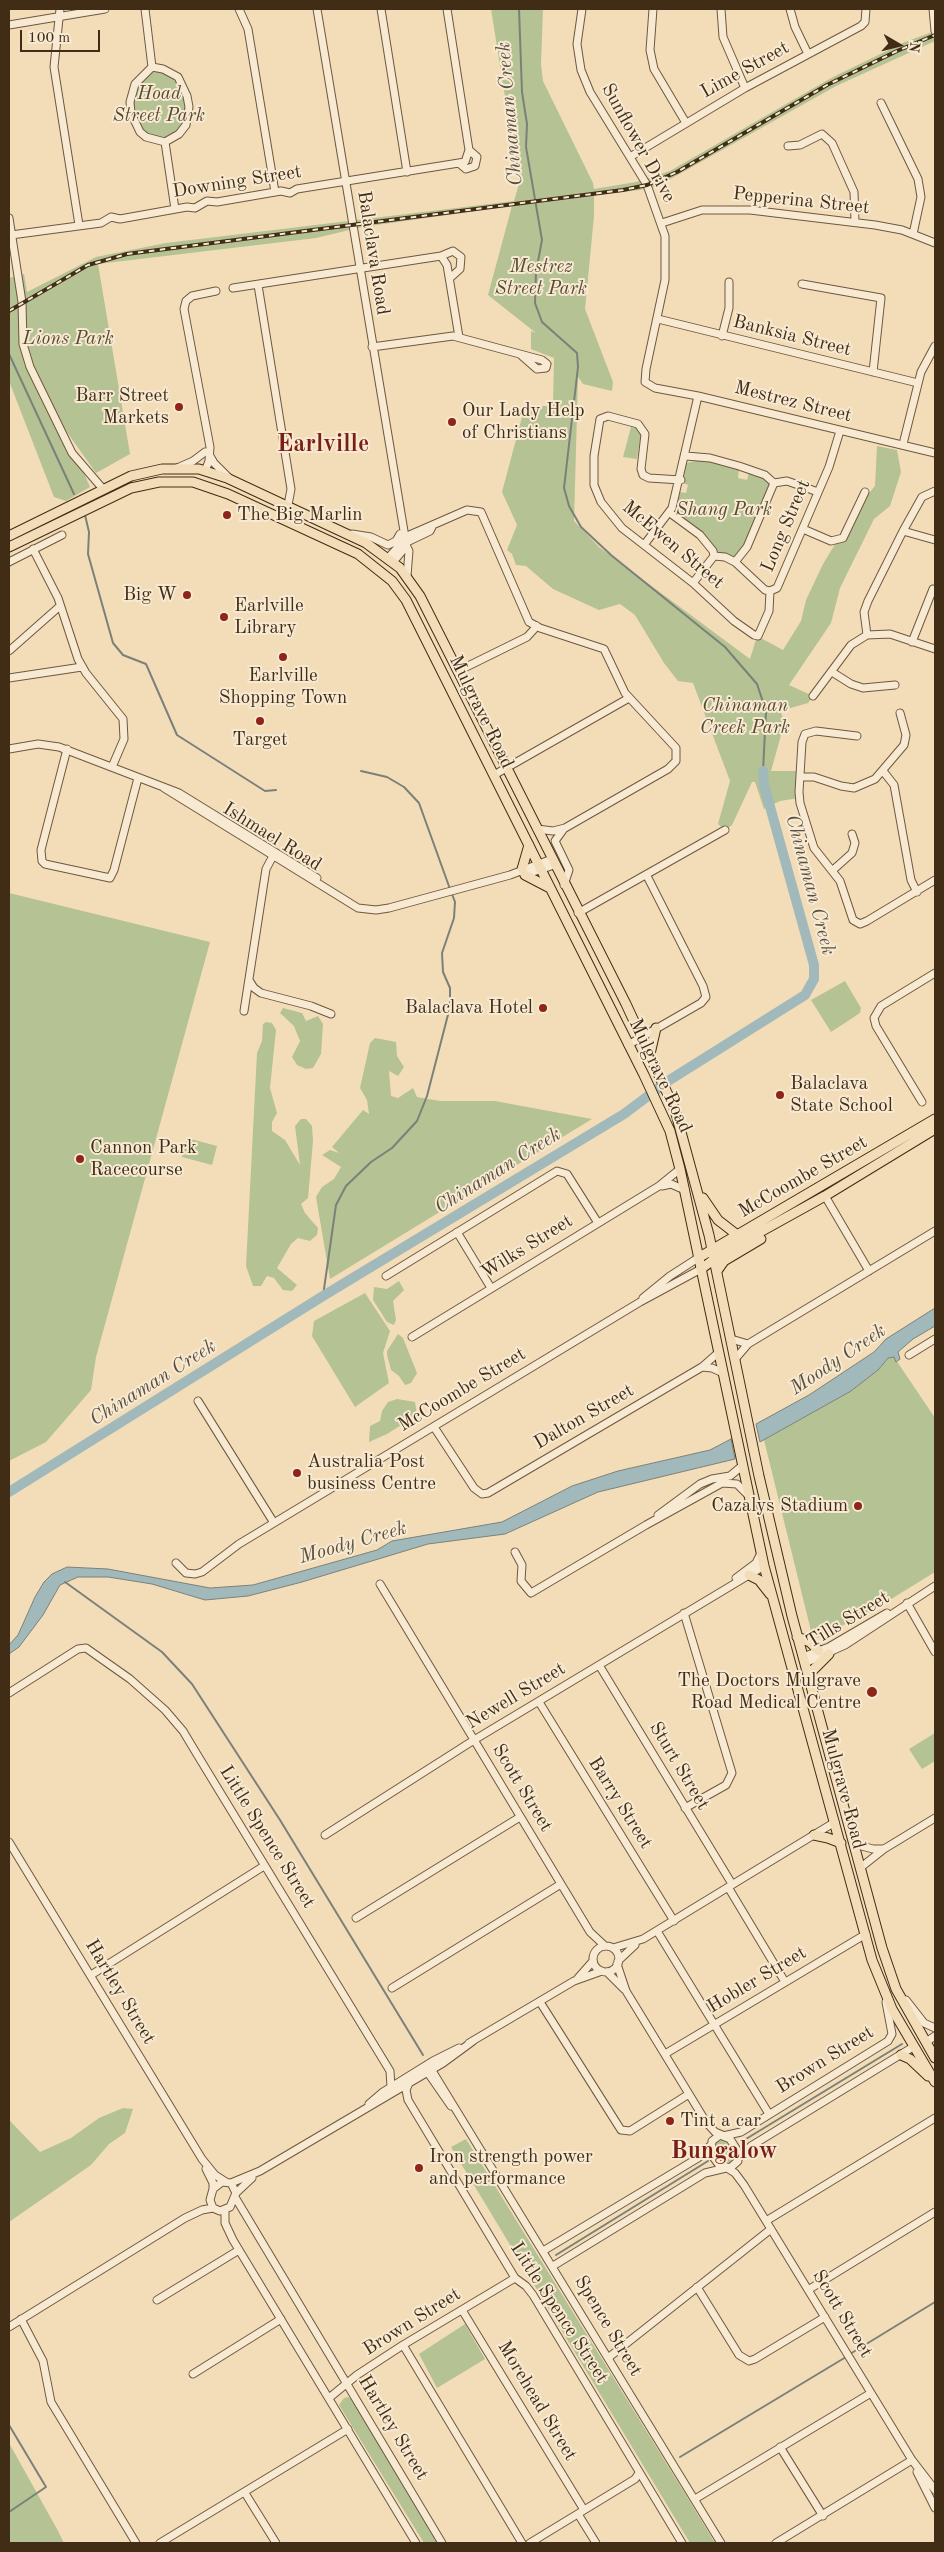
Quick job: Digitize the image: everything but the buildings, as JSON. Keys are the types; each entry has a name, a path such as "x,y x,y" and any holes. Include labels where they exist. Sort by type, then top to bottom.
{"main road":[{"name":"Mulgrave Road","path":"9,536 137,474 176,468 202,470 231,480 347,533 391,560 407,576 420,596 642,1037 666,1089 682,1130 712,1249 778,1557 846,1817 882,1948 896,1989 935,2058"},
{"path":"196,483 202,470"},
{"name":"Mulgrave Road","path":"9,547 131,488 159,482 196,483 228,494 352,551 380,570 397,586 410,606 655,1098 672,1136 764,1566 866,1934 885,1996 935,2082"},
{"path":"380,570 391,560"},
{"path":"529,845 524,872 550,888"},
{"path":"650,1054 656,1028"},
{"name":"McCoombe Street","path":"698,1258 935,1119"},
{"name":"McCoombe Street","path":"701,1269 714,1259 825,1196 935,1129"},
{"path":"698,1192 718,1220 736,1234"},
{"path":"717,1272 724,1261 762,1238 768,1228"},
{"path":"764,1566 778,1557"},
{"path":"749,1575 760,1582 773,1598"},
{"path":"798,1637 810,1642 819,1651"},
{"path":"808,1675 829,1654"},
{"path":"792,1664 804,1660"},
{"path":"835,1822 846,1817"},
{"path":"814,1835 841,1843"},
{"name":"Brown Street","path":"913,2047 924,2039"},
{"path":"901,2055 911,2060 935,2082"}],"street":[{"path":"9,25 59,13 105,9"},
{"path":"145,9 152,67"},
{"path":"239,9 248,29 275,192"},
{"name":"Balaclava Road","path":"317,9 403,538 408,551 407,576"},
{"path":"382,9 407,172"},
{"path":"446,9 469,150 477,157 475,166 466,169 460,164"},
{"name":"Sunflower Drive","path":"582,9 577,44 581,70 590,92 647,185 662,223 666,264 658,319 646,369 645,382"},
{"path":"653,9 651,61 686,123"},
{"path":"721,9 723,37 745,88"},
{"path":"790,9 795,27 808,54"},
{"name":"Lime Street","path":"630,156 745,88 862,26 865,22 866,9"},
{"path":"933,9 935,31"},
{"path":"59,13 54,67 79,225"},
{"path":"152,67 163,69 178,78 187,96 186,125 180,134 165,142 146,137 140,132 132,113 130,102 136,84 152,67"},
{"path":"881,103 918,179 921,197 913,234"},
{"path":"788,146 800,145 822,134 832,144 854,192 855,222"},
{"path":"165,142 175,209"},
{"name":"Downing Street","path":"12,235 101,223 111,217 120,219 175,209 196,208 207,201 217,202 275,192 290,193 297,189 460,164 468,158 469,150"},
{"name":"Pepperina Street","path":"662,223 691,212 723,209 855,222 913,234 935,243"},
{"path":"9,218 22,302 23,344 30,367 72,453 103,489"},
{"path":"233,288 441,256 453,251 461,257 460,269 450,278"},
{"path":"441,256 446,260 459,337"},
{"path":"722,336 729,308 729,282"},
{"path":"802,284 881,298 873,372"},
{"path":"258,285 292,489 288,505"},
{"path":"202,470 208,454 207,438 184,314 186,301 192,296 216,291"},
{"name":"Banksia Street","path":"658,319 918,383"},
{"path":"372,347 441,336 459,337 521,356"},
{"path":"903,444 918,383 935,346"},
{"name":"Mestrez Street","path":"645,382 655,388 698,396 935,453"},
{"path":"644,546 670,513 681,480 698,396"},
{"name":"McEwen Street","path":"681,480 646,477 641,469 645,439 641,426 634,422 603,416 599,422 594,456 596,494 614,520 644,546 693,583 734,621 756,636 769,611 770,591"},
{"name":"Long Street","path":"714,556 725,557 734,562 762,588 770,591 780,584 832,459 840,431"},
{"path":"176,468 208,454"},
{"path":"208,454 231,480"},
{"path":"686,456 710,458 739,466 765,475 774,483"},
{"path":"774,483 787,481 818,492"},
{"path":"734,562 747,547 774,483"},
{"path":"867,635 864,623 866,607 903,530 924,495 935,491"},
{"path":"803,529 831,541 843,538 865,492"},
{"path":"347,533 371,537 387,545 428,526 432,527 467,510 481,512 528,619 536,626 604,649 629,698 673,744 678,756 671,767 565,828 557,836 555,841 569,870 564,885"},
{"path":"670,513 700,535 713,551 714,556 693,583"},
{"path":"903,530 935,540"},
{"path":"9,562 62,535"},
{"path":"391,560 403,538"},
{"path":"33,549 60,606 82,666 123,718 124,739 112,767"},
{"path":"912,642 933,589"},
{"path":"9,651 60,606"},
{"path":"458,671 527,637 536,626"},
{"path":"813,696 851,645 867,635 885,633 935,649"},
{"path":"912,642 935,654"},
{"path":"9,678 82,666"},
{"path":"832,672 851,684 863,688 895,685"},
{"path":"494,775 629,698"},
{"path":"800,777 814,777 841,786 854,788 868,784 883,771 904,745 906,735 900,714"},
{"path":"857,736 816,731 805,734 802,742 800,777 800,803 811,840 818,853 840,881 850,916 856,923 867,922 935,880"},
{"name":"Ishmael Road","path":"9,749 42,744 67,749 164,788 240,832 350,904 364,908 385,909 510,876 553,862"},
{"path":"67,749 41,850 42,861 46,864 110,878 114,870 138,778"},
{"path":"883,771 894,785 911,880 917,892"},
{"path":"536,829 553,831 565,828"},
{"path":"578,913 647,876 697,844 725,830"},
{"path":"833,870 852,853 855,843 852,834"},
{"path":"244,1011 265,881 274,855"},
{"path":"628,1044 701,1003 706,997 704,986 647,876"},
{"path":"922,1102 876,1026 874,1018 881,1006 935,974"},
{"path":"249,980 254,988 261,992 311,1006 331,1014"},
{"path":"904,1138 935,1114"},
{"name":"Wilks Street","path":"412,1336 659,1186 680,1169"},
{"path":"386,1276 555,1172 562,1171 568,1175 598,1223"},
{"path":"659,1186 671,1184 685,1190"},
{"path":"825,1196 869,1271"},
{"path":"736,1358 748,1344 935,1231"},
{"path":"457,1232 491,1288"},
{"name":"McCoombe Street","path":"640,1302 670,1276 698,1258"},
{"name":"McCoombe Street","path":"176,1563 186,1573 198,1573 239,1544 434,1426 640,1302 701,1269"},
{"path":"732,1339 748,1344"},
{"path":"909,1355 935,1339"},
{"name":"Dalton Street","path":"434,1426 469,1482 482,1494 500,1487 538,1462 702,1367 719,1352"},
{"path":"702,1367 712,1368 723,1373"},
{"path":"198,1401 274,1523"},
{"path":"646,1525 683,1495 712,1479 730,1476 742,1466"},
{"path":"712,1479 716,1483 715,1487"},
{"path":"515,1552 522,1565 521,1581 532,1593 646,1525 715,1487 732,1482 740,1486 748,1495"},
{"name":"Newell Street","path":"727,1587 756,1563 761,1553"},
{"name":"Newell Street","path":"324,1835 474,1740 764,1566"},
{"name":"Scott Street","path":"380,1584 590,1932 605,1946"},
{"name":"Tills Street","path":"804,1660 829,1654 935,1586"},
{"path":"907,1603 935,1652"},
{"name":"Tills Street","path":"804,1660 907,1603"},
{"path":"684,1613 732,1773 730,1781 726,1785 685,1808"},
{"name":"Little Spence Street","path":"9,1693 78,1649 86,1648 130,1679 165,1710 183,1731 390,2071 392,2090"},
{"name":"Sturt Street","path":"599,1665 685,1808 785,1982"},
{"name":"Barry Street","path":"538,1702 674,1920"},
{"path":"356,1918 520,1816"},
{"path":"860,1868 884,1849 935,1818"},
{"path":"185,2218 205,2202 220,2183 229,2182 260,2171 574,1981 613,1969 643,1939 835,1822"},
{"name":"Hartley Street","path":"9,1842 202,2159 213,2183 212,2192"},
{"path":"854,1844 873,1849 884,1849"},
{"path":"91,1975 264,1866"},
{"path":"392,1988 561,1884"},
{"path":"657,1931 769,2114"},
{"name":"Scott Street","path":"590,1932 593,1958"},
{"name":"Hobler Street","path":"664,2054 866,1934"},
{"path":"574,1981 598,1949 605,1946 613,1948 643,1939"},
{"path":"613,1948 617,1954 626,1991 706,2122 715,2132 735,2145 742,2148 751,2146"},
{"path":"593,1958 596,1968 604,1971 626,1991"},
{"path":"896,1989 920,2020 927,2026 935,2028"},
{"name":"Brown Street","path":"722,2136 740,2132 890,2039 892,2032 885,1996"},
{"path":"540,2002 617,2128 625,2131 633,2128 689,2094"},
{"name":"Brown Street","path":"924,2039 935,2028"},
{"name":"Brown Street","path":"924,2039 935,2036"},
{"path":"440,2084 442,2068 473,2042"},
{"name":"Brown Street","path":"738,2159 751,2146 913,2047"},
{"path":"416,2079 428,2068 459,2052"},
{"name":"Spence Street","path":"428,2068 467,2126 721,2543"},
{"name":"Spence Street","path":"428,2068 443,2096 467,2126"},
{"name":"Little Spence Street","path":"390,2071 406,2081"},
{"path":"406,2081 416,2079 427,2080 443,2096"},
{"path":"406,2081 408,2100"},
{"path":"392,2090 408,2100"},
{"name":"Little Spence Street","path":"408,2100 515,2278 524,2284 533,2295 682,2543"},
{"path":"766,2221 935,2118"},
{"path":"553,2266 705,2173 712,2166 714,2159 706,2122"},
{"path":"705,2173 734,2166 738,2159 735,2137 740,2132"},
{"path":"698,2158 715,2137 722,2136"},
{"path":"543,2251 698,2158 707,2155 727,2168"},
{"name":"Hartley Street","path":"202,2159 215,2175 229,2182"},
{"name":"Scott Street","path":"738,2159 744,2185"},
{"name":"Scott Street","path":"727,2168 734,2172 744,2185 871,2392 912,2460 935,2508"},
{"path":"9,2325 185,2218 202,2210 227,2209 236,2195 260,2171"},
{"path":"229,2182 236,2195"},
{"path":"212,2192 210,2203 215,2209"},
{"name":"Hartley Street","path":"236,2195 253,2228 442,2543"},
{"name":"Hartley Street","path":"215,2209 223,2226 240,2250 416,2543"},
{"name":"Hartley Street","path":"233,2240 224,2220 227,2209 240,2211 253,2228"},
{"path":"808,2290 935,2212"},
{"path":"608,2358 771,2229"},
{"path":"157,2300 240,2250"},
{"name":"Brown Street","path":"329,2398 347,2383 403,2345 515,2278"},
{"path":"697,2287 739,2356 749,2361 825,2317"},
{"path":"9,2325 44,2304"},
{"name":"Morehead Street","path":"462,2310 581,2512 596,2543"},
{"path":"21,2319 44,2361 50,2402 136,2543"},
{"path":"193,2374 281,2319"},
{"path":"403,2345 522,2543"},
{"path":"695,2499 871,2392"},
{"path":"160,2543 172,2540 348,2429"},
{"path":"780,2447 823,2516"},
{"path":"776,2543 912,2460"},
{"name":"Scott Street","path":"912,2460 935,2490"},
{"path":"530,2543 636,2478 639,2473"},
{"path":"245,2493 276,2543"}],"green space":[{"path":"491,9 543,9 541,64 543,81 593,183 594,189 636,182 670,171 833,77 905,42 935,31 935,41 836,86 658,186 594,195 594,216 585,309 613,382 612,391 583,384 578,377 574,521 599,547 750,659 757,636 783,650 801,621 806,600 823,564 859,505 875,486 877,446 897,450 901,472 890,506 874,519 840,588 831,623 789,685 813,696 808,703 780,711 785,721 771,771 800,771 799,798 780,801 764,809 755,782 752,782 732,825 725,830 718,824 730,781 693,683 678,681 664,663 635,615 620,604 599,610 553,589 526,566 516,565 512,554 507,550 517,525 502,492 525,406 553,406 554,358 531,349 531,331 536,333 488,295 512,206 362,227 316,238 98,264 130,454 96,473 64,428 90,487 66,501 54,497 9,381 9,278 24,274 27,292 96,257 166,243 514,201 519,184"},
{"name":"Hoad Street Park","path":"152,67 178,77 187,96 186,125 165,142 146,137 131,113 135,84"},
{"path":"631,427 638,428 641,433 637,459 623,457"},
{"name":"Shang Park","path":"705,459 739,468 738,478 747,480 749,472 764,476 771,482 748,541 734,559 718,554 675,512 680,492 686,493 688,485 683,483 686,463"},
{"name":"Cannon Park Racecourse","path":"9,893 210,942 96,1357 91,1390 46,1442 9,1461"},
{"path":"845,981 861,1008 860,1013 831,1032 811,1000"},
{"path":"283,1008 302,1013 306,1021 318,1016 323,1024 321,1054 313,1068 306,1069 297,1065 292,1057 300,1041 294,1026 280,1013"},
{"path":"266,1022 272,1023 276,1030 270,1088 277,1113 272,1122 272,1131 285,1140 300,1165 295,1126 301,1119 306,1119 312,1126 313,1141 308,1198 301,1204 305,1213 318,1228 317,1235 310,1241 298,1238 291,1244 277,1268 297,1285 292,1291 283,1290 274,1278 267,1276 261,1286 253,1286 246,1266 257,1053 262,1041 263,1024"},
{"path":"375,1038 396,1042 397,1056 404,1067 398,1076 389,1071 391,1096 398,1098 413,1088 417,1097 440,1101 495,1101 592,1119 330,1279 316,1197 322,1187 334,1179 341,1167 322,1155 330,1150 339,1153 332,1147 363,1110 369,1114 367,1100 360,1088 370,1043"},
{"path":"187,1138 217,1146 212,1165 182,1157"},
{"path":"399,1281 404,1290 393,1301 396,1320 394,1325 387,1322 373,1300 374,1287 387,1289"},
{"path":"365,1293 390,1331 383,1353 389,1383 355,1407 312,1336 314,1321"},
{"path":"398,1334 403,1338 417,1373 411,1383 405,1385 399,1376 391,1370 387,1355 387,1351"},
{"name":"Cazalys Stadium","path":"894,1357 935,1418 935,1572 870,1612 817,1638 812,1635 764,1440 851,1391 878,1370 888,1358"},
{"path":"397,1399 415,1402 417,1415 387,1434 369,1442 370,1426 380,1421 382,1411 388,1402"},
{"path":"935,1733 935,1761 922,1769 909,1749"},
{"path":"123,2108 133,2109 125,2133 109,2144 91,2165 9,2222 9,2120 40,2152 71,2138 99,2118"},
{"path":"466,2139 715,2543 690,2543 451,2147"},
{"path":"720,2140 728,2144 733,2152 734,2160 730,2164 720,2160 715,2153 715,2143"},
{"path":"465,2324 485,2359 437,2388 419,2354"},
{"path":"344,2398 352,2399 439,2543 424,2543 339,2405"},
{"path":"9,2443 57,2529 64,2543 9,2543"}],"water":[{"path":"935,1308 935,1326 913,1339 898,1352 900,1359 896,1362 894,1357 888,1358 878,1370 851,1391 760,1442 756,1424 809,1395 874,1352 886,1339"},
{"path":"731,1439 735,1459 598,1492 505,1534 428,1544 302,1582 248,1596 205,1600 152,1584 108,1577 78,1577 60,1585 43,1615 19,1647 9,1654 9,1645 18,1635 44,1582 52,1574 67,1567 108,1569 210,1588 253,1585 377,1550 392,1541 502,1522 572,1486 618,1471 710,1450"}],"waterway":[{"name":"Chinaman Creek","path":"519,9 522,92 527,124 526,147 542,240 536,272 535,303 542,322 577,353 578,367 564,488 569,506 581,527 611,555 725,647 757,684 766,711 763,771"},
{"path":"9,354 74,494"},
{"path":"85,515 89,532 88,554 113,643 123,655 146,664 177,735 265,791 276,790"},
{"path":"361,771 387,777 404,787 419,803 450,889"},
{"name":"Chinaman Creek","path":"9,1492 323,1296 624,1114 668,1081 805,995 814,979 814,965 764,785 763,771"},
{"path":"323,1296 336,1205 346,1186 371,1162 392,1148 417,1121 427,1096 450,1007 450,988 443,972 442,953 454,918 455,902 452,894"},
{"path":"65,1582 162,1652 192,1684 280,1820 423,2055"},
{"path":"741,2142 902,2044"},
{"path":"556,2255 708,2161"},
{"path":"850,2354 935,2302"},
{"path":"680,2457 846,2357"},
{"path":"9,2425 46,2487 9,2512"}],"railway":[{"path":"9,311 88,265 127,254 623,190 647,185 677,172 827,85 935,35"}],"place":[{"name":"Barr Street Markets","path":"179,407"},
{"name":"Our Lady Help of Christians","path":"452,422"},
{"name":"The Big Marlin","path":"227,515"},
{"name":"Big W","path":"187,595"},
{"name":"Earlville Library","path":"224,617"},
{"name":"Earlville Shopping Town","path":"283,657"},
{"name":"Target","path":"260,721"},
{"name":"Balaclava Hotel","path":"543,1008"},
{"name":"Balaclava State School","path":"780,1095"},
{"name":"Cannon Park Racecourse","path":"80,1159"},
{"name":"Australia Post business Centre","path":"297,1473"},
{"name":"Cazalys Stadium","path":"858,1506"},
{"name":"The Doctors Mulgrave Road Medical Centre","path":"872,1692"},
{"name":"Tint a car","path":"670,2121"},
{"name":"Iron strength power and performance","path":"419,2168"}],"district":[{"name":"Earlville","path":"323,445"},
{"name":"Bungalow","path":"724,2152"}],"park label":[{"name":"Mestrez Street Park","path":"541,278"},
{"name":"Lions Park","path":"68,339"},
{"name":"Chinaman Creek Park","path":"745,717"}],"water label":[{"name":"Moody Creek","path":"838,1360"},
{"name":"Moody Creek","path":"353,1543"}]}
